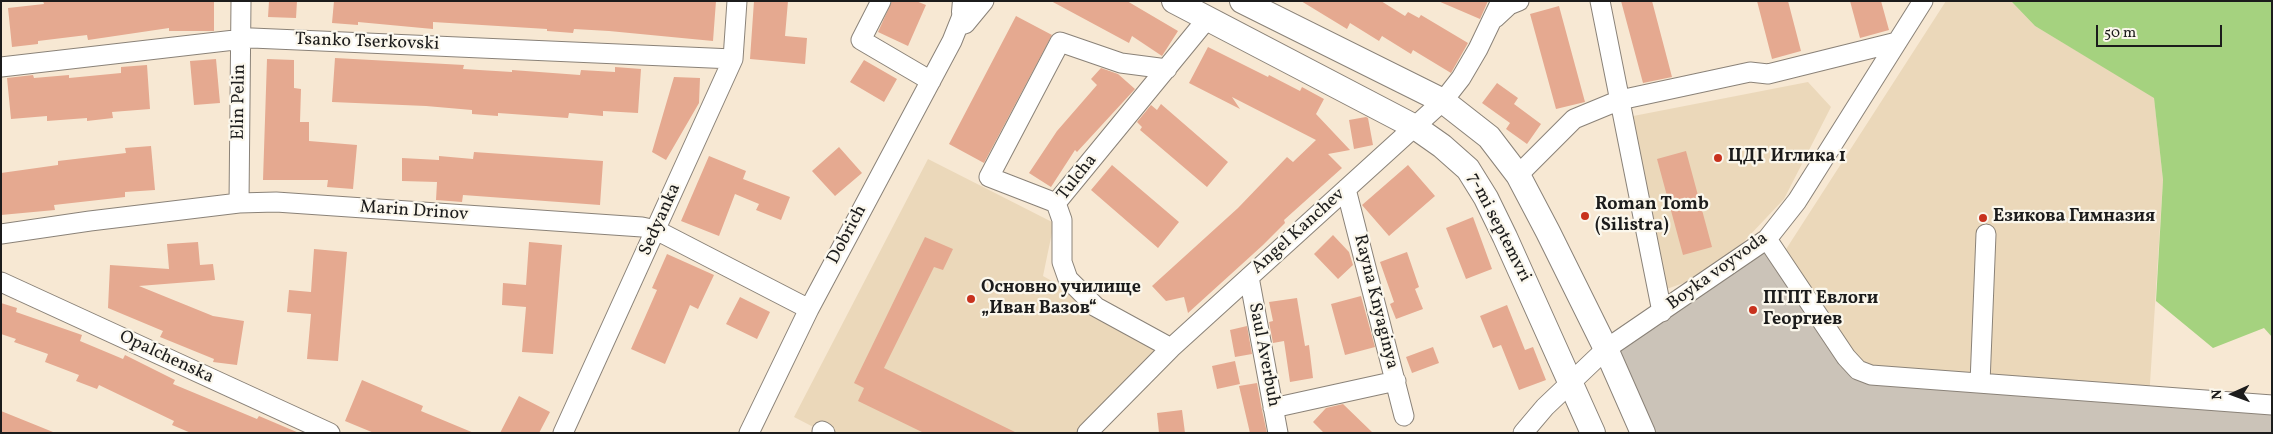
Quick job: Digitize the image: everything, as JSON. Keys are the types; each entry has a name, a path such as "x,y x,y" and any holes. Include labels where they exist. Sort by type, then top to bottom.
{"main road":[{"name":"7-mi septemvri","path":"1174,1 1415,127 1442,146 1468,169 1505,237 1593,433"},
{"path":"1242,1 1443,101 1489,137 1518,174 1606,349 1642,433"}],"street":[{"name":"Elin Pelin","path":"239,203 241,1"},
{"name":"Sedyanka","path":"563,433 733,59 737,1"},
{"path":"881,1 861,40 931,80"},
{"name":"Angel Kanchev","path":"1087,433 1171,348 1443,101 1461,78 1494,18 1501,1"},
{"name":"Angel Kanchev","path":"1494,18 1509,5 1519,1"},
{"path":"1600,1 1662,312"},
{"name":"Boyka voyvoda","path":"1523,433 1546,407 1606,349 1767,239 1796,201 1923,1"},
{"name":"Dobrich","path":"749,433 809,309 970,4"},
{"name":"Tulcha","path":"1171,348 1096,306 1068,279 1062,262 1062,220 1056,203 1207,19"},
{"name":"Tsanko Tserkovski","path":"1,67 241,39 733,59"},
{"path":"1056,203 989,177 1060,42 1121,63 1167,69"},
{"path":"1518,174 1574,119 1620,100 1750,72 1768,74 1897,42"},
{"name":"Rayna Knyaginya","path":"1346,189 1404,416"},
{"name":"Marin Drinov","path":"1,234 239,203 286,203 642,227 656,230 809,309"},
{"path":"1980,383 1986,234"},
{"path":"1767,239 1846,357 1858,370 1871,375 2272,405"},
{"name":"Saul Averbuh","path":"1248,277 1278,433"},
{"name":"Opalchenska","path":"1,282 330,433"},
{"path":"1273,408 1396,381"}],"shaded area":[{"name":"Езикова Гимназия","path":"1946,1 2011,1 2035,26 2154,97 2163,180 2149,399 1859,377 1781,257"},
{"name":"ЦДГ Иглика 1","path":"1808,82 1831,107 1784,199 1715,272 1658,292 1623,118"},
{"name":"Основно училище „Иван Вазов“","path":"928,159 1054,223 1043,276 1171,348 1087,433 825,433 794,417"},
{"path":"1767,239 1859,377 2272,410 2272,433 1643,433 1606,349"}],"green space":[{"path":"2011,1 2272,1 2272,337 2264,328 2213,348 2156,301 2163,180 2154,98 2035,26"}],"building":[{"path":"43,1 214,1 214,31 169,31 169,28 88,40 87,35 38,41 38,44 12,47 8,8 44,4"},
{"path":"269,1 297,1 296,18 268,17"},
{"path":"334,1 716,1 713,41 609,31 574,29 573,33 547,31 547,29 433,22 433,29 358,22 358,25 332,23"},
{"path":"754,1 788,1 785,36 807,38 805,64 750,59"},
{"path":"892,1 916,1 926,5 908,46 878,32"},
{"path":"1051,1 1127,1 1178,31 1162,56 1132,36 1129,43"},
{"path":"1301,1 1381,1 1405,16 1408,12 1419,18 1421,15 1468,43 1451,73 1413,50 1411,54 1382,36 1379,41 1350,23 1347,29"},
{"path":"1438,1 1488,1 1480,19"},
{"path":"1621,1 1652,1 1672,77 1643,83"},
{"path":"1757,1 1788,1 1801,51 1772,59"},
{"path":"1850,1 1881,1 1889,30 1860,38"},
{"path":"1559,6 1585,102 1556,109 1530,14"},
{"path":"1016,16 1052,35 984,163 949,144"},
{"path":"1208,47 1268,77 1269,75 1300,91 1302,87 1324,99 1316,114 1350,150 1328,154 1342,168 1284,220 1285,223 1263,245 1188,313 1184,297 1166,301 1152,286 1238,208 1287,157 1293,162 1316,140 1232,97 1240,109 1189,83"},
{"path":"335,58 464,65 463,69 512,72 512,70 580,75 581,70 615,72 615,67 641,69 638,113 603,111 603,116 569,113 568,118 498,113 498,116 472,114 472,110 426,106 332,102"},
{"path":"216,59 220,103 194,105 190,61"},
{"path":"267,59 294,60 294,88 301,89 300,122 309,122 309,141 357,145 353,189 327,187 328,180 263,180"},
{"path":"864,60 897,79 884,102 850,82"},
{"path":"147,65 150,109 112,112 113,118 87,121 87,118 47,121 47,116 11,119 7,78 33,75 34,78 69,75 69,78 121,73 121,67"},
{"path":"1101,68 1118,74 1135,89 1077,152 1075,150 1051,187 1029,173 1057,131 1097,85 1091,79"},
{"path":"674,77 700,78 699,103 666,160 652,152"},
{"path":"1497,83 1518,98 1514,104 1541,124 1527,144 1506,129 1510,123 1482,103"},
{"path":"1161,104 1228,162 1207,187 1140,130 1142,127 1137,122 1151,105 1157,110"},
{"path":"1368,118 1373,145 1354,149 1349,120"},
{"path":"151,146 155,190 125,192 125,197 54,205 55,210 1,215 1,173 58,165 58,161 126,153 125,148"},
{"path":"839,147 862,173 835,196 812,171"},
{"path":"1686,151 1712,247 1683,255 1657,159"},
{"path":"474,152 603,161 600,205 463,195 462,202 436,200 437,182 402,181 402,158 439,160 439,156 473,159"},
{"path":"709,156 746,171 743,179 790,197 781,220 756,210 759,204 735,194 719,236 681,221"},
{"path":"1112,165 1179,222 1158,248 1091,190"},
{"path":"1408,165 1435,196 1389,236 1362,205"},
{"path":"1473,217 1492,269 1466,279 1446,228"},
{"path":"1333,235 1349,252 1353,265 1338,279 1314,254"},
{"path":"925,237 953,249 943,270 934,267 884,368 1017,433 924,433 858,401 864,388 854,383"},
{"path":"198,242 200,265 213,264 215,280 139,286 213,316 244,321 237,365 213,362 214,359 160,337 163,331 108,308 110,265 169,269 167,244"},
{"path":"529,242 562,245 553,354 522,352 526,307 502,305 503,283 526,285"},
{"path":"314,249 347,252 338,361 307,359 311,314 287,312 289,290 311,292"},
{"path":"1407,252 1419,287 1415,289 1423,309 1396,319 1390,304 1394,302 1380,262"},
{"path":"667,254 714,275 698,309 690,305 665,364 631,349 657,290 652,288"},
{"path":"1361,296 1375,347 1345,355 1331,304"},
{"path":"740,297 770,312 757,339 726,324"},
{"path":"1297,298 1305,346 1309,345 1313,378 1290,382 1284,341 1273,343 1269,322 1273,321 1269,302"},
{"path":"1,303 17,308 16,312 82,335 80,341 123,359 125,355 175,380 173,384 257,419 259,416 299,433 191,433 172,425 174,421 99,385 97,389 76,381 79,375 45,362 48,354 14,342 16,339 1,334"},
{"path":"1507,305 1525,350 1533,347 1546,380 1519,390 1501,345 1493,348 1480,316"},
{"path":"1247,326 1252,354 1235,357 1230,330"},
{"path":"1433,347 1439,363 1412,373 1406,357"},
{"path":"1235,361 1240,384 1217,389 1212,366"},
{"path":"362,380 423,406 421,411 474,433 374,433 345,421"},
{"path":"1257,383 1267,433 1250,433 1239,386"},
{"path":"519,396 550,412 539,433 500,433"},
{"path":"1343,404 1373,433 1324,433 1313,422 1326,408"},
{"path":"1182,410 1185,433 1159,433 1157,413"},
{"path":"1,411 53,432 53,433 1,433"}],"place":[{"name":"ЦДГ Иглика 1","path":"1718,158"},
{"name":"Roman Tomb (Silistra)","path":"1585,216"},
{"name":"Езикова Гимназия","path":"1983,218"},
{"name":"Основно училище „Иван Вазов“","path":"971,299"},
{"name":"ПГПТ Евлоги Георгиев","path":"1753,310"}]}
